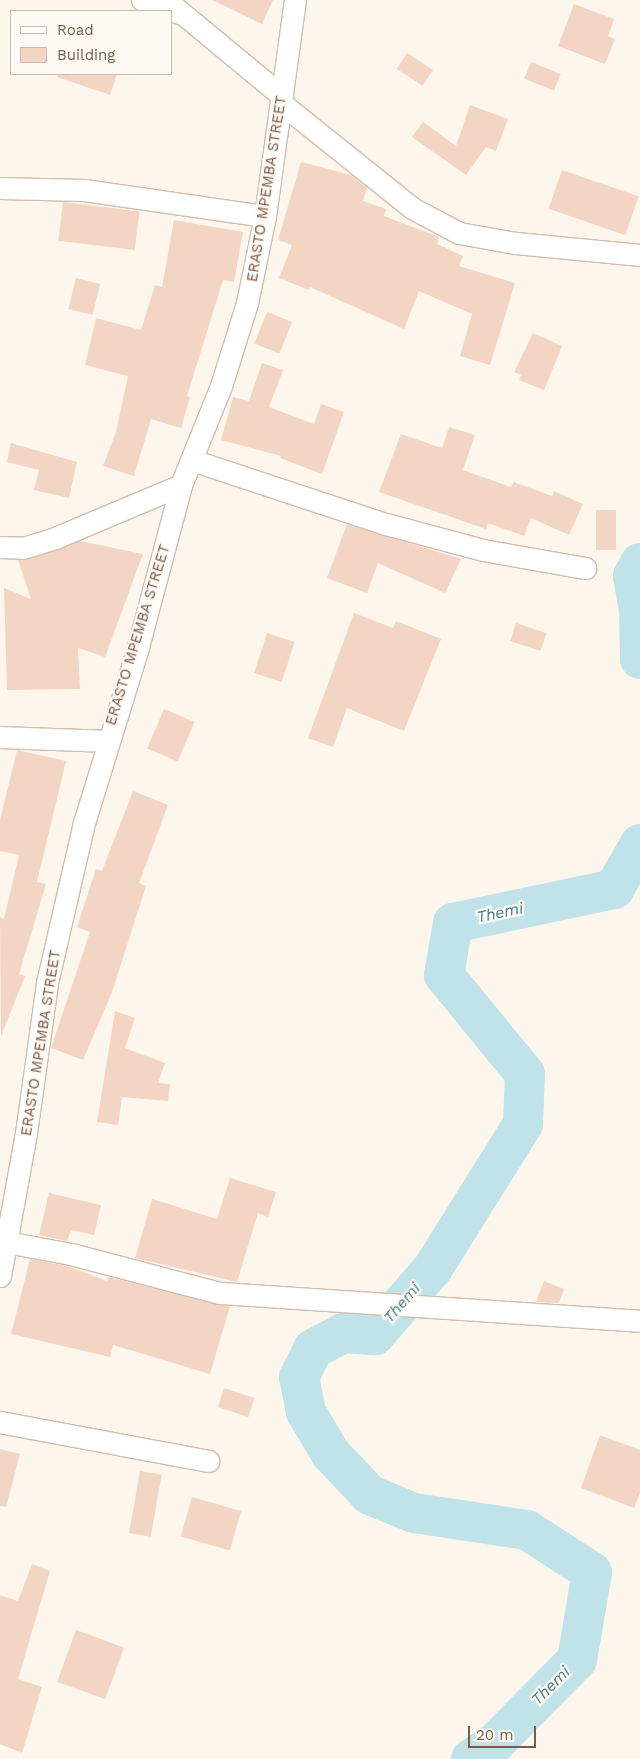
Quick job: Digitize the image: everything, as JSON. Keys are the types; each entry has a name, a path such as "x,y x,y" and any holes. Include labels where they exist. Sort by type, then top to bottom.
{"street":[{"path":"142,0 170,10"},
{"path":"166,0 412,208 459,233 516,243 640,256"},
{"name":"ERASTO MPEMBA STREET","path":"0,1276 6,1242 9,1182 47,983 84,823 106,741 138,647 181,485 221,386 248,303 265,216 295,0"},
{"path":"172,11 186,16"},
{"path":"0,188 84,190 265,216"},
{"path":"192,460 394,526 483,550 584,568"},
{"path":"0,547 23,548 55,538 181,485"},
{"path":"0,737 106,741"},
{"path":"6,1242 71,1254 220,1293 640,1322"},
{"path":"0,1422 208,1461"}],"building":[{"path":"212,0 273,0 262,24"},
{"path":"574,4 614,19 608,36 615,39 605,64 558,46"},
{"path":"407,53 433,70 423,86 397,69"},
{"path":"531,62 561,74 554,91 524,79"},
{"path":"58,75 117,75 110,95 57,77"},
{"path":"470,105 508,119 496,151 486,147 466,175 412,137 423,122 456,146"},
{"path":"301,162 351,175 367,188 363,201 386,209 384,216 439,237 437,244 463,256 459,266 515,283 490,365 460,356 472,314 419,291 404,329 310,287 309,290 279,278 292,245 278,240"},
{"path":"562,170 639,196 625,235 549,209"},
{"path":"63,202 139,211 135,250 58,241"},
{"path":"174,220 243,232 234,282 223,280 187,396 190,397 181,428 151,419 134,476 103,466 116,432 128,376 85,365 96,318 141,330 155,285 162,287"},
{"path":"76,278 100,284 93,315 68,309"},
{"path":"267,312 292,322 279,354 254,344"},
{"path":"533,333 562,346 544,390 519,380 521,375 514,372"},
{"path":"262,363 283,370 269,407 314,424 321,404 344,412 322,474 280,458 281,456 221,440 233,397 249,401"},
{"path":"449,427 475,435 463,470 511,487 514,482 552,496 554,491 583,504 569,535 531,518 524,536 488,523 486,529 379,492 401,434 442,448"},
{"path":"11,443 77,462 69,498 34,490 39,470 7,462"},
{"path":"596,510 616,510 616,550 596,550"},
{"path":"347,524 461,559 445,593 378,563 367,593 327,578"},
{"path":"80,541 143,554 105,657 78,648 80,689 7,690 4,588 31,599 18,560"},
{"path":"354,613 393,628 396,621 441,639 404,731 347,708 333,747 308,738"},
{"path":"516,623 546,633 541,651 510,641"},
{"path":"267,633 295,642 282,682 254,673"},
{"path":"164,709 194,722 178,761 147,749"},
{"path":"17,750 66,761 37,882 46,884 19,974 25,976 1,1036 0,917 4,919 19,855 0,851 0,820"},
{"path":"133,791 168,805 139,883 146,886 112,992 83,1060 51,1048 90,932 77,927 96,869 102,871"},
{"path":"115,1011 135,1018 125,1048 165,1063 158,1083 170,1084 168,1101 122,1097 118,1125 97,1122"},
{"path":"230,1178 276,1192 268,1217 258,1213 237,1282 135,1258 152,1199 217,1219"},
{"path":"49,1193 101,1205 94,1235 71,1230 67,1241 39,1235"},
{"path":"30,1259 67,1266 107,1281 108,1277 230,1306 210,1374 113,1345 110,1357 11,1334"},
{"path":"544,1281 564,1289 559,1303 536,1302"},
{"path":"224,1388 254,1398 248,1417 218,1407"},
{"path":"600,1435 640,1450 640,1493 634,1508 581,1488"},
{"path":"0,1449 20,1454 6,1507 0,1506"},
{"path":"140,1471 162,1475 151,1537 129,1533"},
{"path":"192,1497 241,1511 230,1550 181,1536"},
{"path":"32,1564 50,1571 18,1679 42,1687 22,1753 0,1744 0,1595 18,1601"},
{"path":"76,1630 124,1647 105,1699 57,1682"}],"waterway":[{"name":"Themi","path":"640,563 633,576 639,609 640,659"},
{"name":"Themi","path":"471,1759 496,1742 577,1660 592,1572 527,1530 414,1513 370,1495 331,1454 306,1412 299,1377 313,1349 343,1333 375,1335 433,1268 523,1124 525,1074 444,975 453,923 614,889 640,844"}]}
